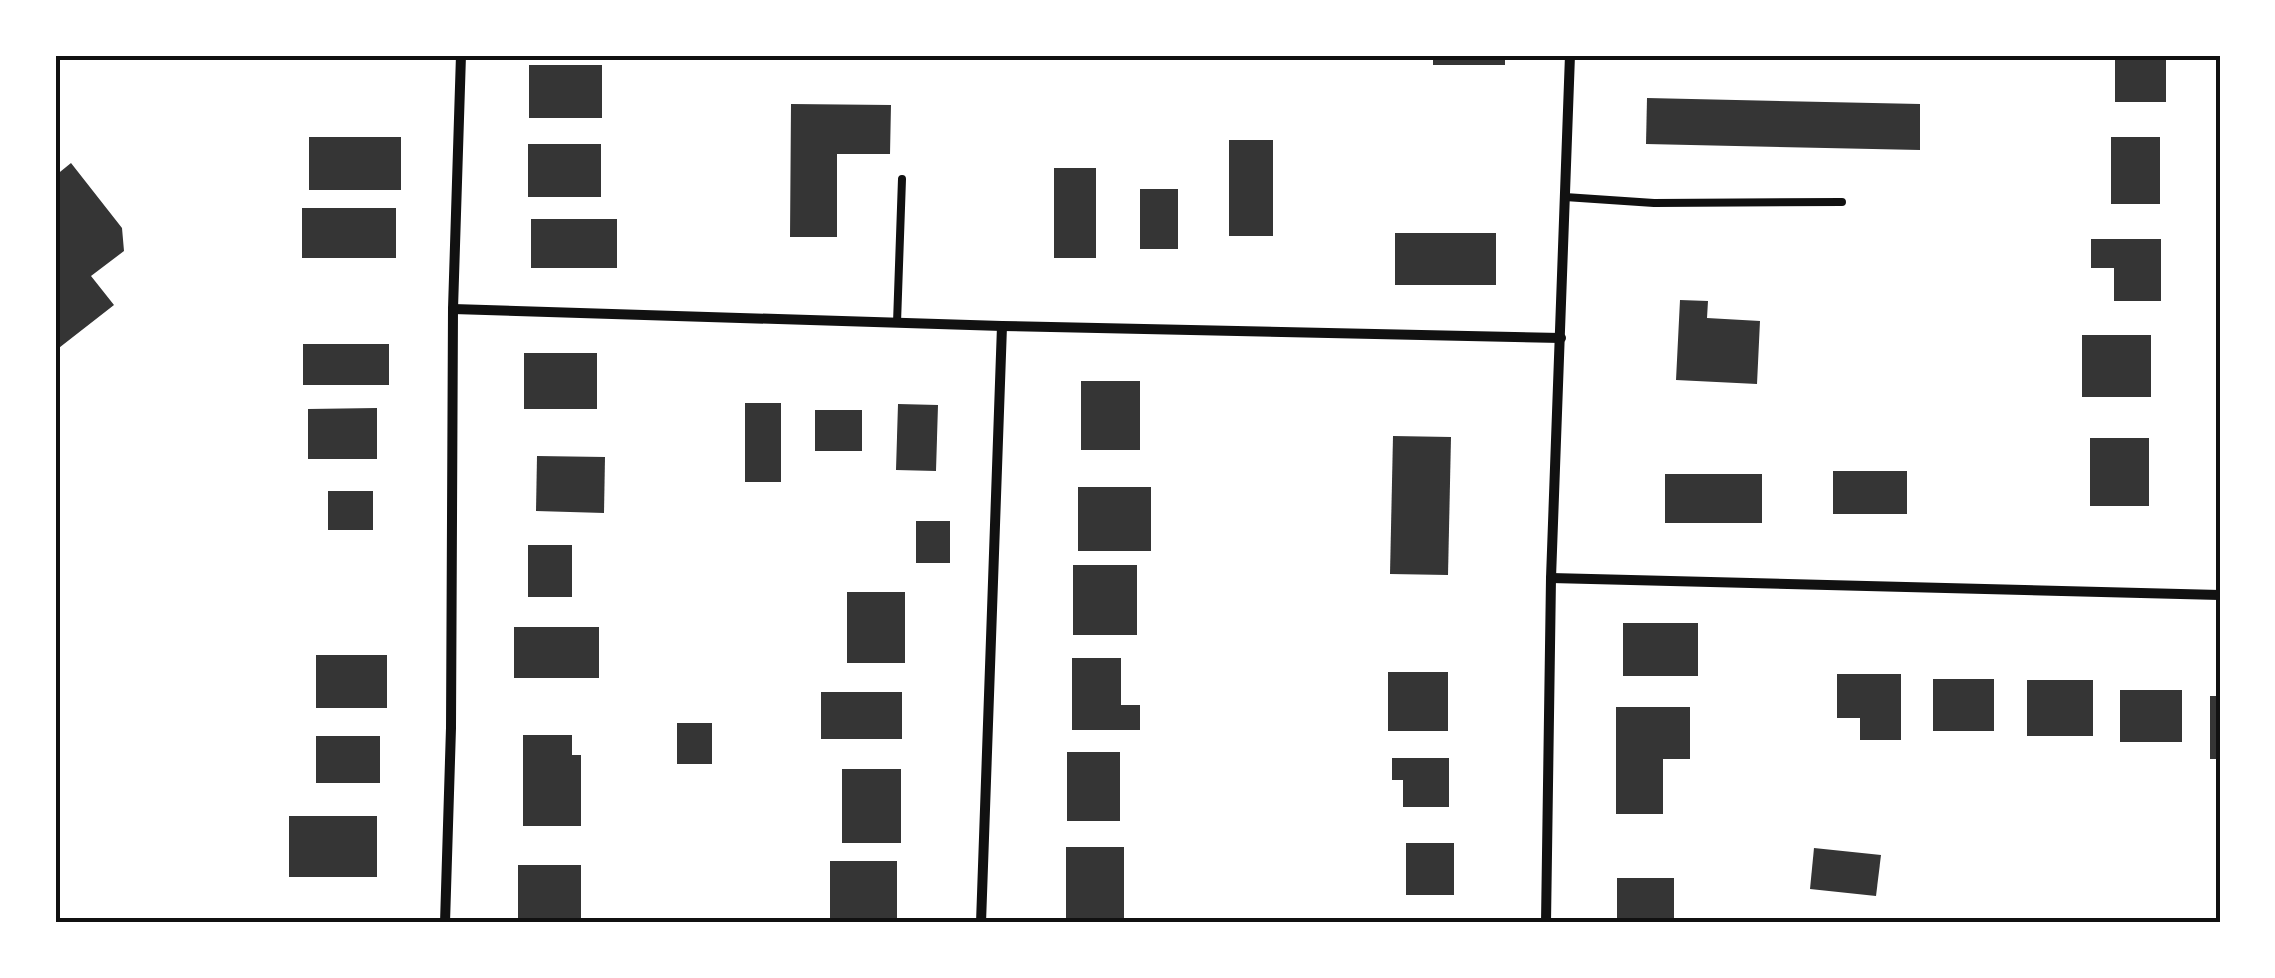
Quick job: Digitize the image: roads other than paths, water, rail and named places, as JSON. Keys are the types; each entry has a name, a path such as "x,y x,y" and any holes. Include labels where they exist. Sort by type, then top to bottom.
{"street":[{"path":"444,923 451,728 453,309 461,55"},
{"path":"1546,923 1551,578 1570,55"},
{"path":"453,309 1561,338"},
{"path":"981,923 1002,326"},
{"path":"1551,578 2220,595"}],"lane":[{"path":"897,322 902,179"},
{"path":"1566,198 1654,203 1842,202"}]}
